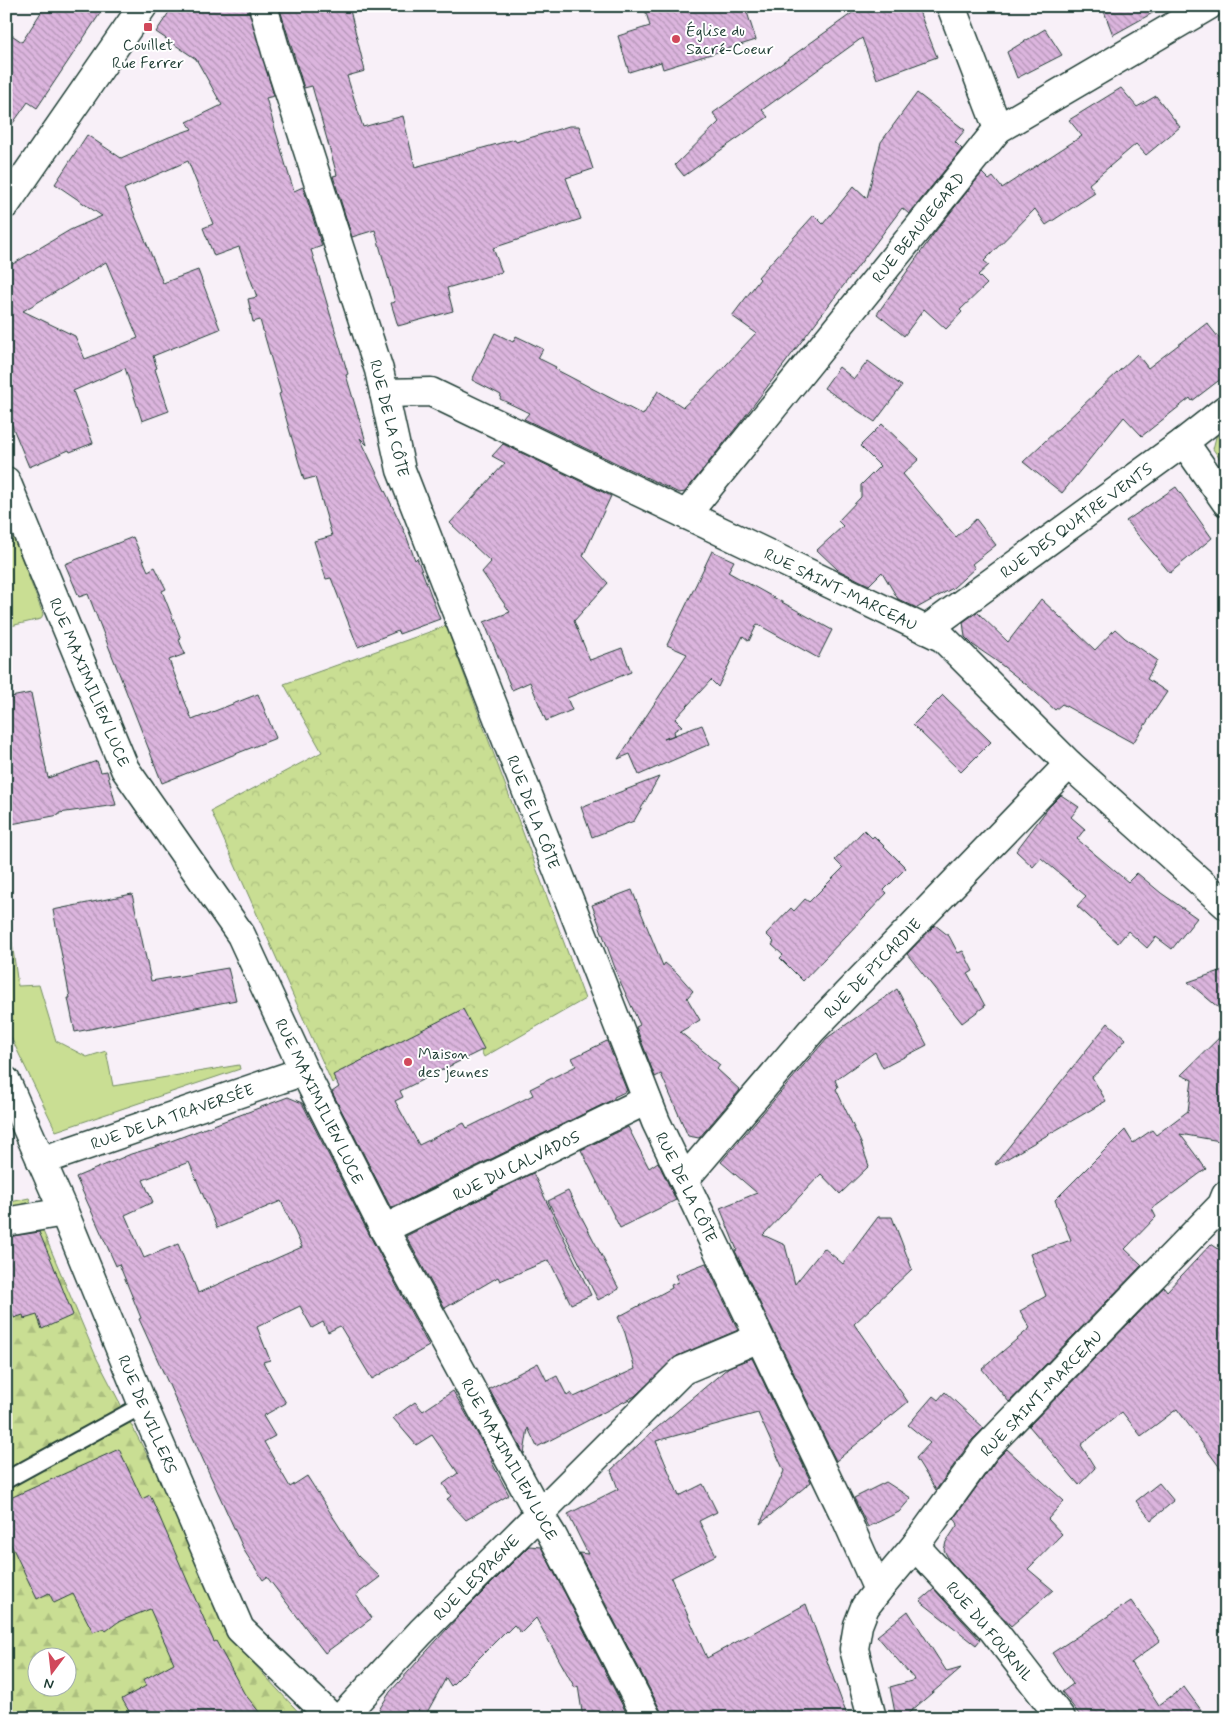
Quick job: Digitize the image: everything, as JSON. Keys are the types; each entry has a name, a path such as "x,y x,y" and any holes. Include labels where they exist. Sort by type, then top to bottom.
{"street":[{"path":"6,204 143,6"},
{"name":"RUE DE LA CÔTE","path":"263,6 277,55 379,370 401,470 647,1100 878,1590"},
{"path":"950,6 998,129"},
{"name":"RUE BEAUREGARD","path":"686,515 998,129 1208,6"},
{"name":"RUE SAINT-MARCEAU","path":"384,393 430,392 943,638 1069,764 1226,905"},
{"name":"RUE DES QUATRE VENTS","path":"926,630 1184,442 1226,409"},
{"path":"1184,442 1226,502"},
{"name":"RUE MAXIMILIEN LUCE","path":"6,481 125,769 241,935 304,1071 384,1229 552,1535 647,1718"},
{"name":"RUE DE PICARDIE","path":"684,1180 812,1030 1069,764"},
{"name":"RUE DE LA TRAVERSÉE","path":"41,1161 304,1071"},
{"name":"RUE DE VILLERS","path":"6,1080 64,1212 143,1405 240,1628 332,1718"},
{"name":"RUE DU CALVADOS","path":"384,1229 647,1100"},
{"name":"RUE SAINT-MARCEAU","path":"872,1718 854,1649 858,1625 865,1608 915,1546 985,1450 1222,1204 1226,1195"},
{"path":"6,1222 64,1212"},
{"name":"RUE LESPAGNE","path":"341,1718 421,1632 683,1370 759,1338"},
{"name":"RUE DU FOURNIL","path":"915,1546 993,1630 1061,1718"}],"lane":[{"path":"6,1480 143,1405"}],"green space":[{"path":"1226,430 1226,468 1213,449 1216,437"},
{"path":"6,518 43,614 41,619 6,627"},
{"path":"446,626 585,999 484,1057 463,1016 332,1083 211,811 322,752 284,684"},
{"path":"6,937 12,942 18,986 39,985 56,1041 87,1057 106,1051 113,1086 239,1065 240,1069 56,1131 6,1027"},
{"path":"29,1198 97,1359 158,1476 229,1637 304,1718 6,1718 6,1203"}],"building":[{"path":"45,6 105,6 37,108 28,102 6,133 6,31 22,42"},
{"path":"173,6 248,6 274,96 266,98 286,166 294,191 303,187 322,246 311,250 367,445 360,438 406,535 415,560 417,558 440,619 399,634 398,631 358,647 331,578 326,579 314,541 332,536 315,477 304,480 260,320 253,322 248,299 257,297 239,247 214,256 203,228 213,224 188,161 124,189 163,283 198,270 220,329 153,356 157,368 155,369 169,411 142,421 125,368 73,391 93,443 70,452 69,450 29,467 6,411 6,268 70,230 102,216 55,184 87,135 121,158 192,129 187,122 222,105 196,59 156,32","holes":["106,262 138,338 85,359 75,336 23,311"]},
{"path":"279,6 349,6 365,71 347,76 363,127 403,116 415,167 515,139 516,142 569,126 579,126 593,169 566,178 581,219 493,248 502,272 447,288 453,311 398,326 391,303 395,302 375,230 352,237 333,176 337,175 312,86 304,88"},
{"name":"Église du Sacré-Coeur","path":"644,6 745,6 756,40 663,69 661,62 629,72 618,36 650,26"},
{"path":"862,6 917,6 937,57 877,79 862,38 762,110 768,117 684,176 675,165 719,122 713,113"},
{"path":"1102,6 1165,6 1113,35"},
{"path":"1045,29 1062,55 1017,78 1007,52"},
{"path":"1121,88 1137,107 1156,96 1180,127 1146,155 1136,144 1089,184 1095,193 1046,225 1035,209 984,261 989,265 978,275 987,284 960,310 962,312 946,329 924,309 904,336 877,314 935,232 982,173 989,180 993,177 1002,188 1082,136 1069,120"},
{"path":"917,93 965,130 955,142 962,149 909,214 902,208 743,419 685,492 679,493 524,419 529,413 500,399 501,395 472,380 495,333 513,342 516,336 543,349 538,358 556,367 555,369 643,415 658,391 683,407 712,380 756,333 732,316 760,279 758,277 814,215 823,224 854,186 867,198 881,142"},
{"path":"1207,323 1226,347 1226,375 1192,401 1190,398 1142,436 1124,417 1062,493 1023,462 1137,354 1148,368"},
{"path":"868,361 902,386 875,422 824,388 839,367 854,379"},
{"path":"882,424 919,459 903,474 956,537 976,519 996,545 972,564 975,568 953,588 917,608 898,599 882,572 869,585 838,570 817,550 843,526 838,521 861,497 861,485 880,466 860,446"},
{"path":"503,444 611,496 583,556 608,583 574,621 590,660 622,648 631,672 567,698 572,710 546,721 530,682 512,690 484,622 510,612 482,572 491,562 450,523 505,463 492,456"},
{"path":"1176,487 1212,538 1170,573 1126,521"},
{"path":"133,537 148,571 155,567 166,589 162,591 185,654 169,660 192,720 258,694 276,738 162,783 88,594 79,597 65,564"},
{"path":"712,551 734,561 728,572 832,630 818,658 757,624 749,641 743,636 718,687 711,680 675,719 682,726 674,731 675,735 702,725 710,744 639,775 630,754 618,759 687,654 667,645"},
{"path":"1041,599 1095,650 1115,629 1157,660 1147,679 1167,692 1133,743 1062,704 1055,710 1027,685 965,637 963,622 977,612 1008,642"},
{"path":"31,693 48,778 97,761 101,772 107,771 116,805 59,813 59,815 6,825 6,698"},
{"path":"943,695 991,742 961,772 913,725"},
{"path":"659,777 634,821 592,837 581,807"},
{"path":"1061,795 1079,807 1071,817 1085,829 1077,839 1128,882 1137,873 1161,893 1197,918 1172,949 1156,937 1147,948 1128,931 1118,943 1077,906 1086,896 1041,858 1033,867 1016,851 1049,807"},
{"path":"864,830 872,838 874,836 906,868 884,890 887,893 803,981 780,958 783,955 772,945 774,942 766,934 791,908 794,911 805,899 809,902 843,868 835,860"},
{"path":"632,890 663,966 665,963 693,991 687,998 700,1020 680,1032 720,1065 717,1069 740,1090 699,1138 688,1136 661,1074 655,1077 636,1027 640,1025 619,979 592,905"},
{"path":"132,894 151,981 228,968 236,1000 75,1032 53,910"},
{"path":"935,925 949,936 958,953 963,951 973,971 968,974 985,1006 962,1023 907,954"},
{"path":"1226,969 1226,1014 1188,982"},
{"path":"897,989 927,1045 883,1068 875,1052 835,1080 838,1087 836,1089 861,1143 869,1166 840,1194 821,1174 763,1235 785,1245 795,1284 824,1248 843,1264 878,1217 892,1217 912,1269 854,1324 908,1402 836,1461 735,1251 737,1250 720,1208 757,1193 721,1162 827,1038"},
{"path":"463,1009 484,1049 400,1091 403,1097 395,1101 419,1145 464,1123 467,1128 533,1095 530,1089 576,1066 572,1058 607,1041 627,1091 391,1208 332,1092 339,1087 333,1075"},
{"path":"1108,1023 1126,1039 1092,1077 1106,1101 996,1165 995,1164"},
{"path":"1226,1031 1226,1117 1220,1141 1180,1134 1206,1169 1152,1209 1156,1217 1125,1249 1142,1265 1009,1402 982,1369 1030,1328 1020,1311 1046,1296 1030,1254 1071,1240 1055,1200 1125,1130 1133,1143 1152,1130 1156,1135 1188,1111 1192,1080 1181,1075"},
{"path":"288,1097 302,1103 429,1346 372,1379 340,1326 328,1332 323,1322 312,1328 300,1306 257,1327 270,1360 263,1362 286,1403 263,1416 275,1436 264,1442 290,1487 307,1476 358,1556 380,1577 356,1595 372,1618 325,1653 267,1577 263,1580 245,1552 139,1319 141,1318 119,1264 116,1266 76,1177 131,1154 155,1147","holes":["189,1162 217,1228 281,1201 302,1247 198,1293 178,1244 144,1258 125,1215 153,1202 143,1180"]},
{"path":"628,1127 649,1168 658,1162 676,1200 620,1228 581,1150"},
{"path":"533,1173 591,1295 571,1304 549,1260 500,1281 498,1277 445,1308 406,1236"},
{"path":"568,1191 619,1289 598,1300 548,1201"},
{"path":"39,1232 73,1315 42,1329 37,1315 24,1319 23,1315 14,1318 6,1292 6,1237"},
{"path":"1211,1244 1226,1254 1226,1476 1177,1409 1141,1436 1122,1412 1081,1445 1095,1468 1079,1485 1029,1426 1164,1287 1167,1291"},
{"path":"706,1263 738,1330 677,1356 635,1396 537,1447 528,1428 524,1454 489,1389 538,1363 547,1381 557,1376 567,1396 571,1393 574,1397 635,1369 625,1333 618,1317 672,1288 671,1285 678,1282 675,1275"},
{"path":"752,1358 811,1482 760,1524 784,1471 758,1413 656,1441 679,1496 703,1484 717,1512 699,1521 716,1555 671,1578 707,1658 806,1604 848,1718 662,1718 661,1711 579,1553 588,1554 568,1514 618,1489 611,1470 652,1432 729,1367"},
{"path":"453,1391 493,1461 491,1461 509,1495 466,1520 447,1499 451,1496 443,1484 458,1473 432,1435 416,1445 393,1418 415,1402 423,1411"},
{"path":"945,1392 984,1428 972,1440 936,1490 916,1458 930,1443 908,1425 933,1396 938,1400"},
{"path":"119,1449 142,1499 150,1495 214,1642 216,1641 244,1693 264,1718 133,1718 122,1699 146,1686 143,1680 174,1663 150,1609 118,1622 106,1631 104,1628 93,1632 73,1594 54,1603 49,1593 37,1599 6,1534 6,1500"},
{"path":"1007,1449 1064,1501 1048,1519 1062,1534 1028,1569 1053,1590 1011,1626 949,1560 944,1550 946,1542 958,1524 954,1518 997,1459"},
{"path":"886,1482 911,1498 899,1512 868,1527 854,1498"},
{"path":"1159,1483 1174,1501 1151,1520 1136,1501"},
{"path":"529,1546 541,1547 629,1718 583,1718 578,1686 575,1688 536,1618 521,1633 514,1625 506,1631 451,1686 446,1678 424,1718 374,1718 390,1692 456,1619"},
{"path":"934,1589 980,1640 976,1645 920,1601"},
{"path":"1131,1601 1160,1641 1131,1663 1159,1705 1184,1687 1207,1718 1082,1718 1062,1692 1073,1684 1052,1653"},
{"path":"908,1611 947,1672 961,1668 903,1718 896,1718 890,1687 915,1680 877,1636"}],"place":[{"name":"Couillet Rue Ferrer","path":"148,27"},
{"name":"Église du Sacré-Coeur","path":"676,39"},
{"name":"Maison des jeunes","path":"408,1062"}]}
